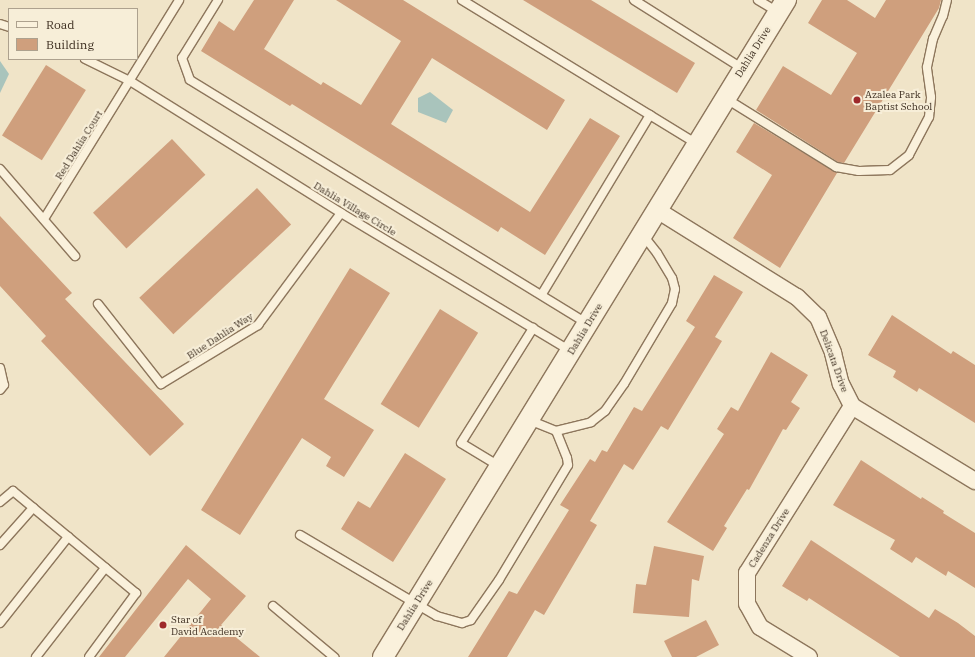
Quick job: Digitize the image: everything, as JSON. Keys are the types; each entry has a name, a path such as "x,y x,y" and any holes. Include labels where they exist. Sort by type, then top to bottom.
{"street":[{"name":"Dahlia Drive","path":"383,657 782,6"},
{"name":"Delicata Drive","path":"657,210 797,297 818,317 833,353 841,384 852,406"},
{"path":"852,406 975,481"},
{"name":"Cadenza Drive","path":"809,657 760,627 747,604 747,573 852,406"}],"lane":[{"path":"130,81 179,0"},
{"path":"218,0 182,58 190,80 588,323"},
{"path":"462,0 697,144"},
{"path":"634,0 742,69"},
{"path":"758,0 782,6"},
{"path":"725,98 836,167 858,171 890,170 909,156 929,117 931,97 927,67 933,39 944,16 947,0"},
{"name":"Dahlia Village Circle","path":"87,60 130,81 341,213 571,351"},
{"name":"Red Dahlia Court","path":"44,219 130,81"},
{"path":"542,294 650,115"},
{"path":"0,169 75,256"},
{"name":"Blue Dahlia Way","path":"98,304 161,384 258,325 341,213"},
{"path":"529,420 556,431 591,422 605,411 672,304 675,289 672,278 642,234"},
{"path":"500,466 461,443 533,328"},
{"path":"0,368 4,385 0,390"},
{"path":"300,535 415,605 443,618 462,623 471,620 479,612 568,466 567,458 556,431"},
{"path":"0,502 13,491 136,594 89,657"},
{"path":"0,545 33,508"},
{"path":"0,623 68,538"},
{"path":"36,657 105,568"},
{"path":"273,606 334,657"}],"water":[{"path":"0,61 9,74 0,93"},
{"path":"430,92 453,110 446,123 418,112 418,98"}],"building":[{"path":"254,0 294,0 264,49 321,85 323,82 361,105 401,41 336,0 403,0 565,100 547,130 432,58 391,124 530,212 590,118 620,136 545,255 501,227 498,232 292,104 290,106 201,51 219,21 234,31"},
{"path":"523,0 591,0 695,63 677,93"},
{"path":"822,0 847,0 875,18 886,0 941,0 939,8 844,163 838,162 756,110 783,66 831,95 857,53 808,23"},
{"path":"46,65 86,90 42,160 2,135"},
{"path":"754,123 837,173 780,268 733,238 772,175 736,152"},
{"path":"172,139 205,175 126,248 93,213"},
{"path":"257,188 291,225 173,334 139,298"},
{"path":"0,216 72,293 65,299 184,424 150,456 41,341 46,336 0,286"},
{"path":"350,268 390,293 324,399 374,430 344,477 326,466 331,457 302,438 240,535 201,510"},
{"path":"714,275 743,292 715,337 722,341 668,430 661,426 633,470 624,464 590,521 597,525 544,615 535,610 507,657 468,657 509,591 517,594 569,510 560,505 590,459 595,462 602,450 607,452 634,407 642,411 695,327 686,321"},
{"path":"440,309 478,333 419,428 381,404"},
{"path":"892,315 951,354 953,351 975,365 975,423 919,388 917,392 893,377 896,371 868,355"},
{"path":"771,352 808,375 791,402 800,408 786,430 783,429 749,490 747,489 724,526 727,528 713,551 667,522 724,434 717,429 731,407 738,411"},
{"path":"405,453 446,479 393,562 341,529 358,501 370,508"},
{"path":"861,460 921,499 922,497 944,511 943,513 975,533 975,588 948,571 946,576 916,557 912,563 890,549 895,540 833,505"},
{"path":"811,540 929,618 935,609 958,623 975,636 975,657 900,657 809,598 807,601 782,586"},
{"path":"186,545 246,596 221,625 260,657 164,657 211,599 188,579 125,657 99,657"},
{"path":"654,546 704,556 699,581 692,579 689,617 633,613 636,584 646,585"},
{"path":"706,620 719,645 696,657 672,657 664,641"}],"place":[{"name":"Azalea Park Baptist School","path":"857,100"},
{"name":"Star of David Academy","path":"163,625"}]}
